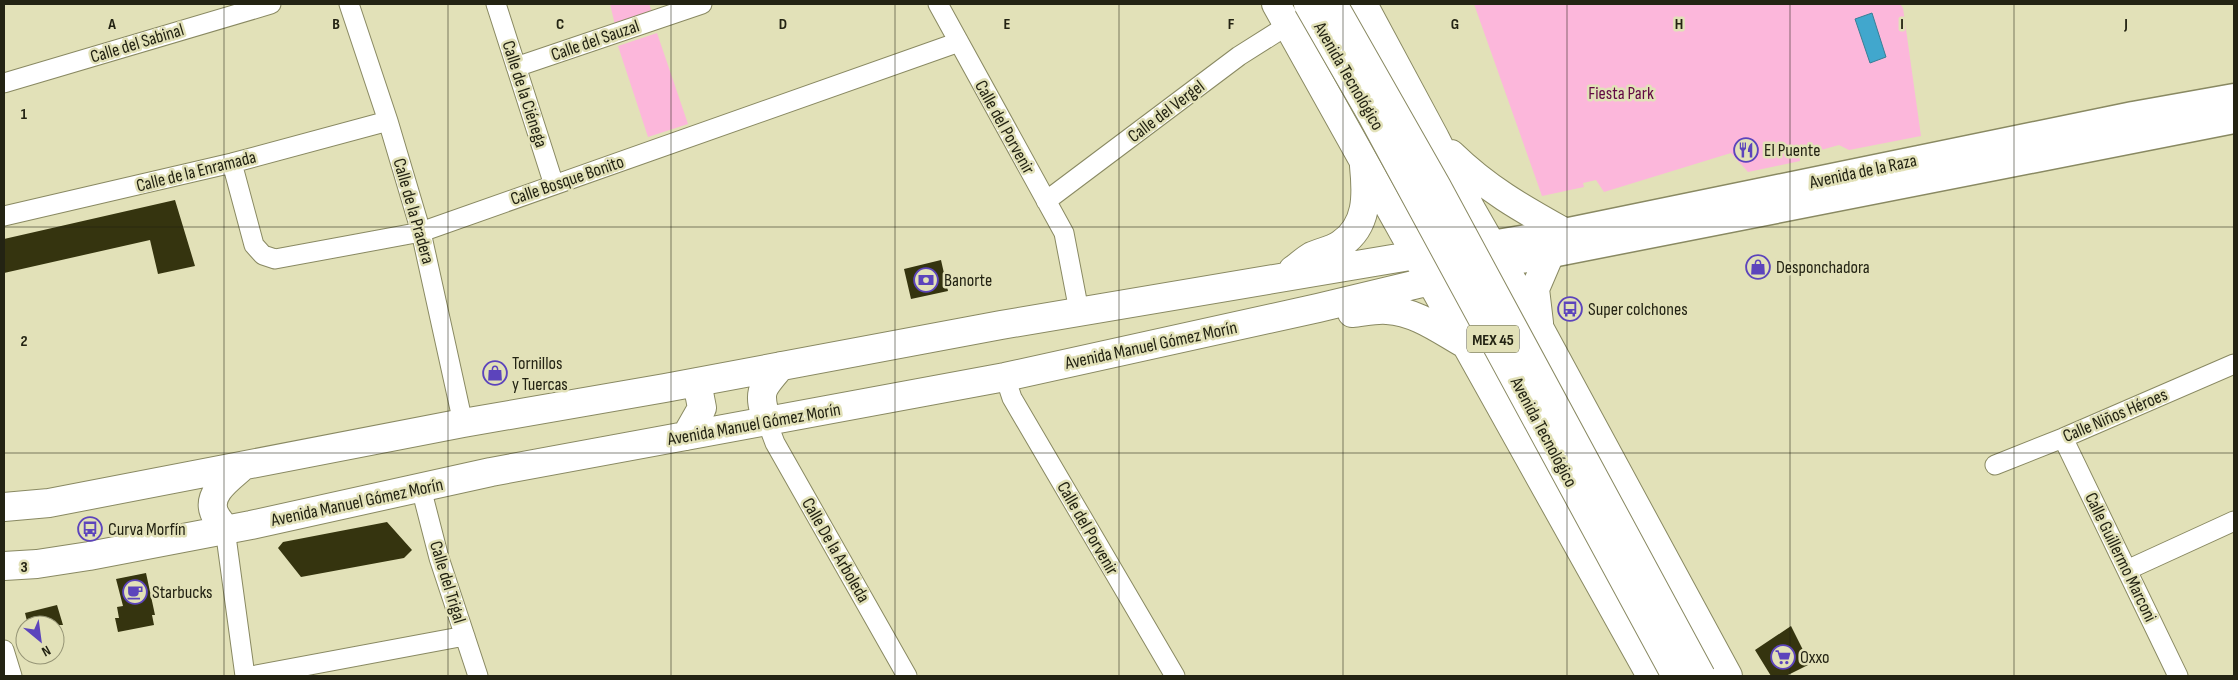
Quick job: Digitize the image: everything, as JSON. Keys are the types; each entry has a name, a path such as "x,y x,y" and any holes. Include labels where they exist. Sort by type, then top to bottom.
{"main road":[{"name":"Avenida Tecnológico","path":"1308,4 1373,117 1676,676"},
{"name":"Avenida Tecnológico","path":"1333,4 1437,188 1701,676"},
{"path":"1363,4 1471,209 1541,331 1728,676"},
{"path":"1282,15 1651,676"},
{"name":"Avenida de la Raza","path":"1502,264 1557,243 2133,115 2234,97"},
{"name":"Avenida de la Raza","path":"1557,243 2234,120"},
{"path":"1435,138 1474,177 1513,204 1557,243 1535,289 1535,303 1541,331"},
{"path":"1283,277 1311,257 1340,245 1353,234 1361,220 1367,196 1364,162"},
{"path":"4,507 49,503 463,423 697,382 1079,311 1283,277 1411,245 1446,242 1457,232 1471,209"},
{"path":"1411,245 1502,264"},
{"path":"1450,315 1458,298 1468,288 1485,282 1502,264"},
{"name":"Avenida Manuel Gómez Morín","path":"4,566 37,564 89,556 520,467 1005,377 1318,308 1502,264"},
{"path":"1318,308 1344,314 1386,310 1411,315 1428,321 1467,344"},
{"path":"767,422 761,401 762,393 765,384 781,366"},
{"path":"686,436 702,408 697,382"},
{"path":"225,529 214,513 215,497 221,485 242,467"}],"street":[{"name":"Calle del Sabinal","path":"4,83 271,4"},
{"name":"Calle de la Pradera","path":"349,4 388,121 421,232 463,423"},
{"name":"Calle de la Ciénega","path":"496,4 554,185"},
{"name":"Calle del Sauzal","path":"516,67 702,4"},
{"name":"Calle del Porvenir","path":"938,4 1064,233 1079,311"},
{"name":"Calle del Vergel","path":"1046,201 1239,56 1282,15"},
{"name":"Calle Bosque Bonito","path":"232,163 254,245 268,258 275,259 421,232 959,42"},
{"name":"Calle de la Enramada","path":"4,216 232,163 388,121"},
{"name":"Calle Niños Héroes","path":"1995,465 2063,438 2234,364"},
{"name":"Calle del Porvenir","path":"1005,377 1012,398 1175,676"},
{"name":"Calle De la Arboleda","path":"767,422 775,443 907,676"},
{"name":"Calle Guillermo Marconi","path":"2063,438 2178,676"},
{"name":"Calle del Trigal","path":"421,488 439,558 478,676"},
{"path":"2127,570 2234,521"},
{"path":"225,529 245,676"},
{"path":"251,676 324,669 464,636"},
{"path":"4,650 12,676"}],"green space":[{"path":"610,4 649,4 652,12 615,25"},
{"name":"Fiesta Park","path":"1474,4 1900,4 1903,8 1921,136 1849,150 1839,145 1799,156 1800,161 1748,172 1731,153 1604,192 1596,180 1583,183 1584,187 1542,196"},
{"path":"657,33 688,124 648,137 618,46"}],"water":[{"path":"1872,13 1886,57 1870,63 1855,19"}],"building":[{"path":"175,200 195,266 158,274 150,240 4,273 4,239"},
{"name":"Banorte","path":"941,260 948,291 911,299 904,269"},
{"path":"387,522 412,550 404,558 301,577 278,548 283,542"},
{"name":"Starbucks","path":"146,573 155,615 152,615 154,625 118,632 115,618 119,618 117,607 123,606 116,579"},
{"path":"57,605 60,615 26,615 25,613"},
{"name":"Oxxo","path":"1791,626 1810,664 1786,676 1771,676 1755,650"}],"place":[{"name":"El Puente","path":"1746,150"},
{"name":"Desponchadora","path":"1758,267"},
{"name":"Banorte","path":"926,280"},
{"name":"Super colchones","path":"1570,309"},
{"name":"Tornillos y Tuercas","path":"495,373"},
{"name":"Curva Morfín","path":"90,529"},
{"name":"Starbucks","path":"135,592"},
{"name":"Oxxo","path":"1783,657"}]}
